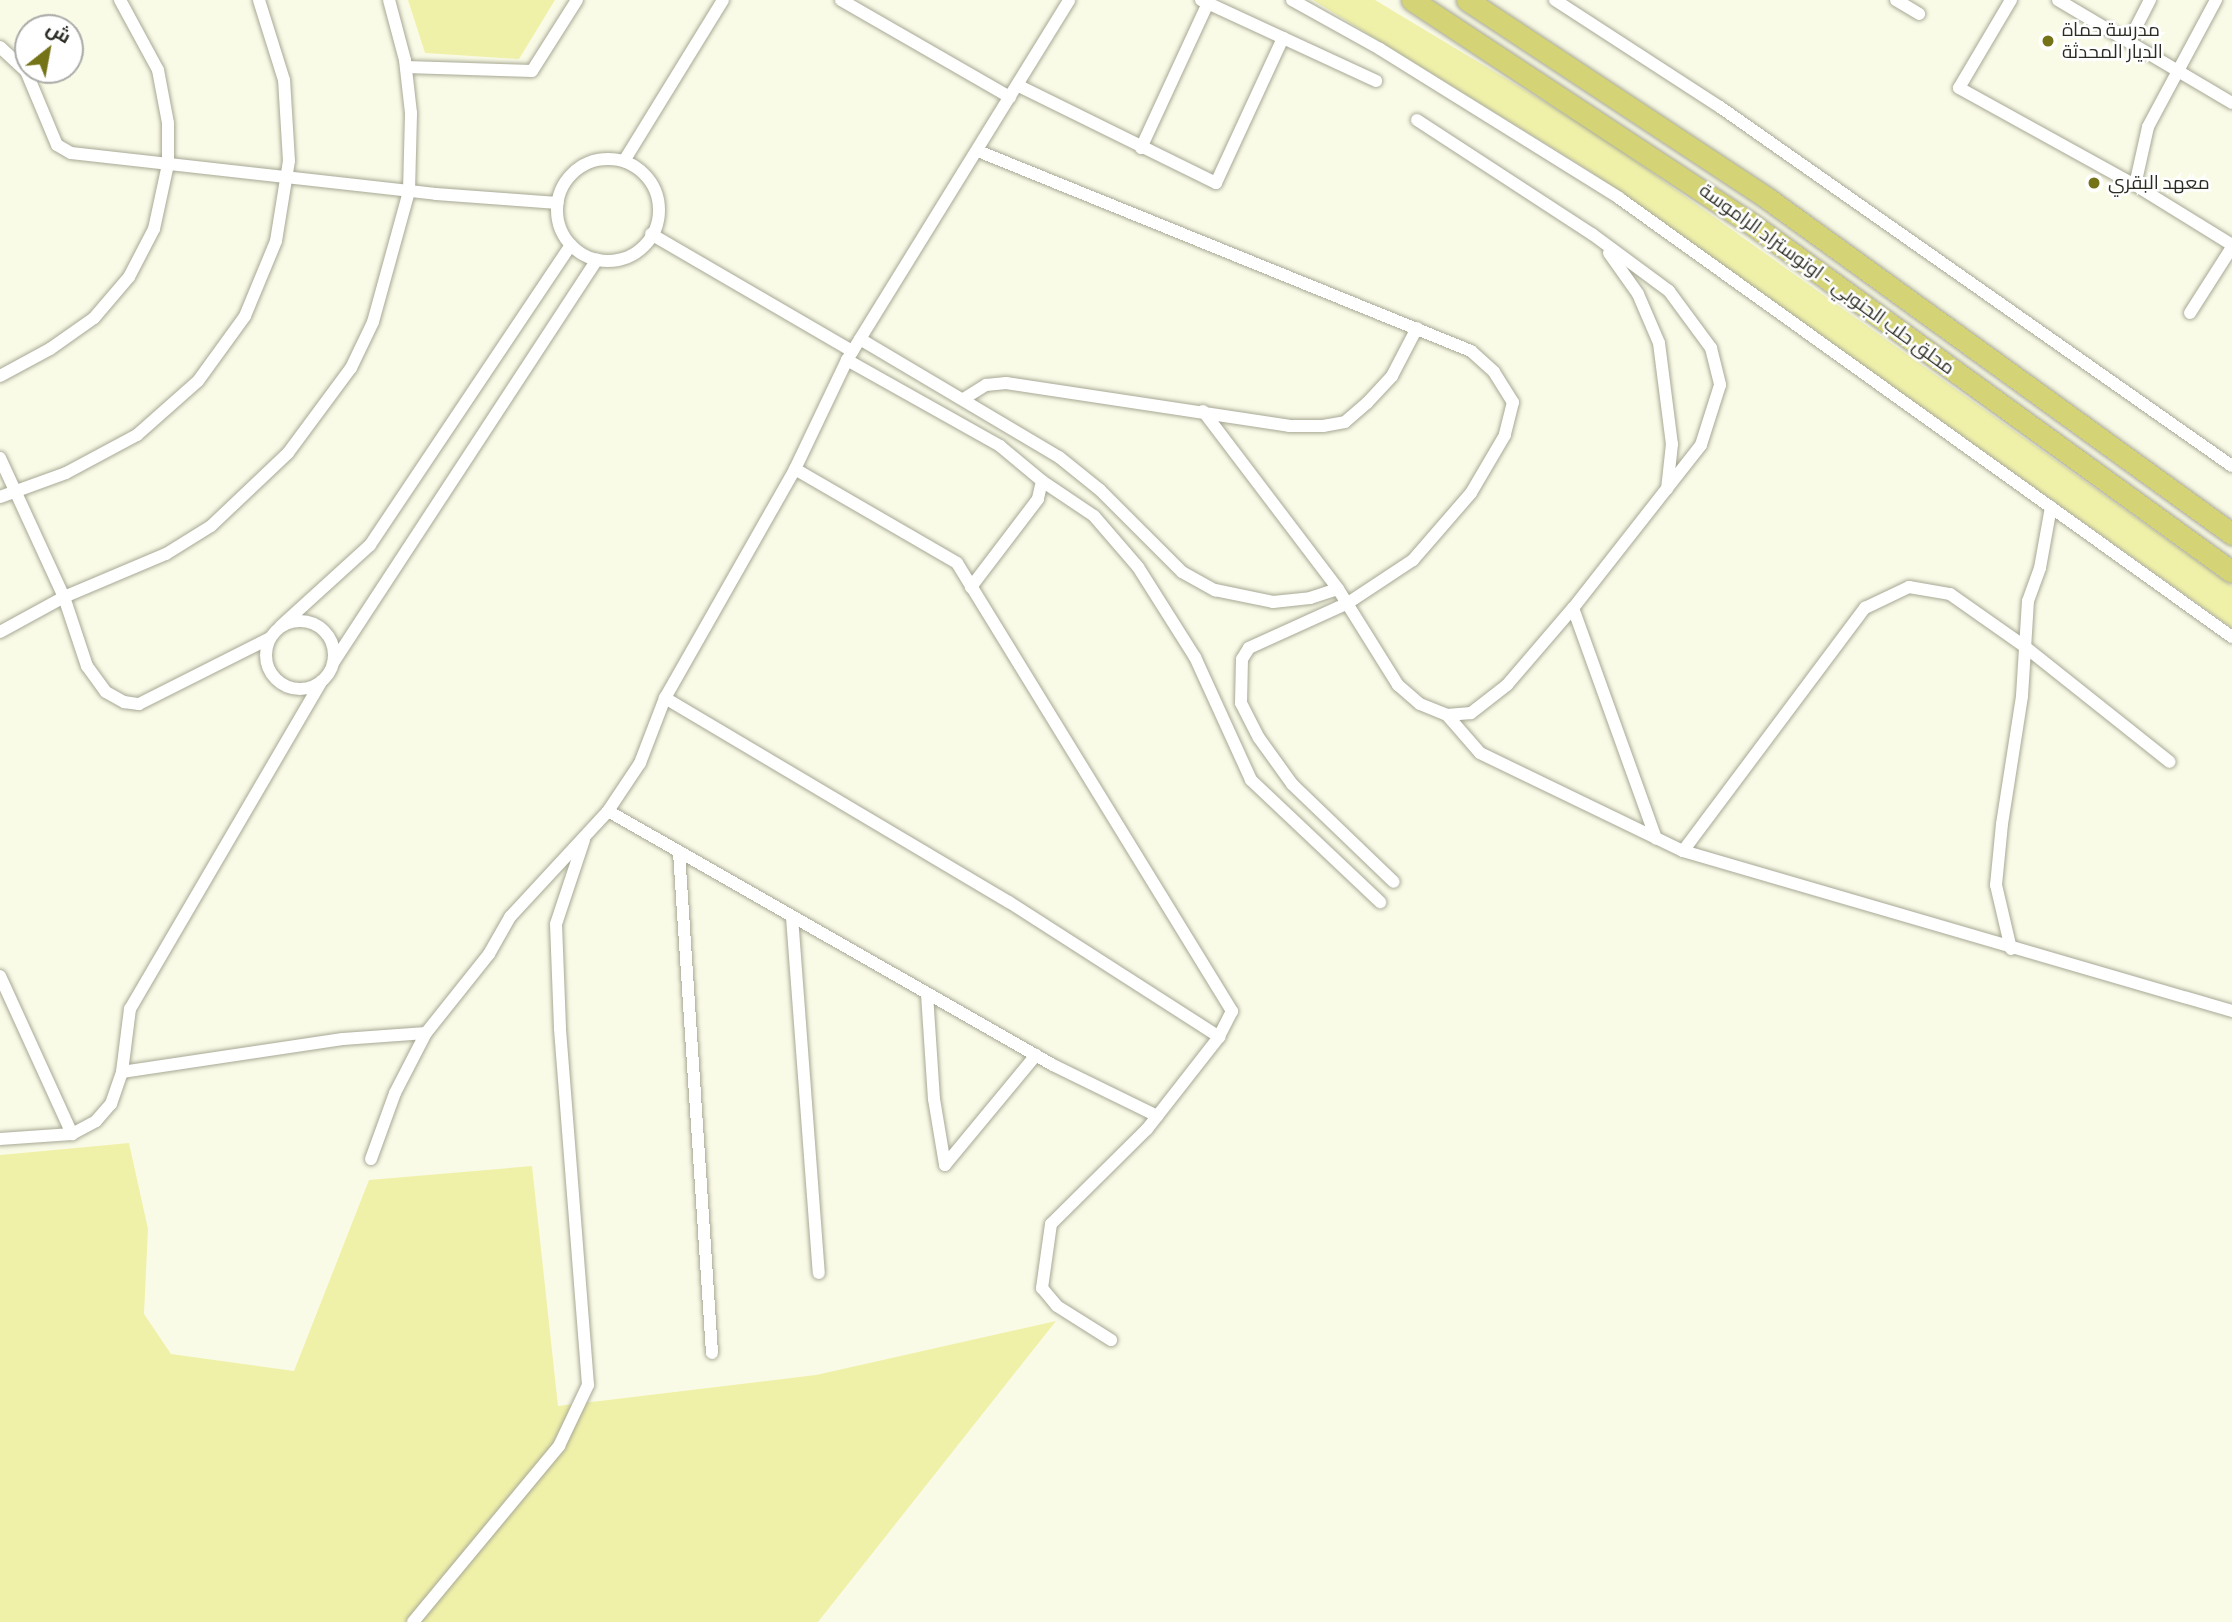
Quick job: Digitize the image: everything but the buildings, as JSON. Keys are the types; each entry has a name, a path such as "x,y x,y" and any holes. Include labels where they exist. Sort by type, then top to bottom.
{"highway":[{"name":"محلق حلب الجنوبي - اوتوستراد الراموسة","path":"1412,0 1749,222 2232,572"},
{"name":"محلق حلب الجنوبي - اوتوستراد الراموسة","path":"1467,0 1768,198 2232,534"}],"street":[{"path":"0,376 73,335 112,298 154,229 168,164 169,123 158,70 120,0"},
{"path":"0,497 102,456 137,435 198,382 245,316 263,279 276,241 288,177 284,80 259,0"},
{"path":"0,632 64,597 166,554 211,526 288,453 351,368 373,322 409,191 411,113 405,67 389,0"},
{"path":"405,67 532,71 577,0"},
{"path":"624,160 723,0"},
{"path":"841,0 1010,97"},
{"path":"371,1159 395,1093 426,1033 489,954 510,917 608,811 640,762 665,698 795,469 860,338 1069,0"},
{"path":"1292,0 1380,49 1619,198 2232,637"},
{"path":"1555,0 1720,107 2232,466"},
{"path":"1896,0 1919,14"},
{"path":"2011,0 1959,88 2135,185 2232,246 2190,313"},
{"path":"2058,0 2179,69 2232,103"},
{"path":"2129,41 2151,0"},
{"path":"2135,185 2148,127 2216,0"},
{"path":"1140,148 1205,1 1376,81"},
{"path":"1017,85 1140,148 1216,183 1283,38"},
{"path":"0,47 26,71 57,145 87,157 409,191 558,203"},
{"path":"1417,120 1592,234 1669,291 1711,348 1720,385 1701,445 1573,608 1507,685 1471,713 1447,715"},
{"path":"978,151 1471,351 1494,372 1513,402 1505,435 1471,493 1413,560 1348,603 1249,648 1242,659 1241,703 1259,738 1292,784 1394,882"},
{"path":"603,160 624,160 645,173 656,193 659,221 652,234 635,253 597,260 571,245 559,222 558,203 576,171 603,160"},
{"path":"652,234 1000,446 1042,481 1094,516 1138,567 1195,657 1251,780 1380,902"},
{"path":"1592,234 1638,294 1659,343 1672,444 1667,489"},
{"path":"0,458 64,597 87,666 106,692 124,702 139,704 270,638 370,545 571,245"},
{"path":"0,1139 72,1134 96,1121 111,1104 122,1072 130,1009 333,663 597,260"},
{"path":"965,398 986,385 1006,383 1289,426 1345,422 1392,376 1417,328"},
{"path":"860,338 965,398 1059,457 1100,490 1182,572 1215,590 1273,602 1338,589"},
{"path":"1203,411 1348,603 1369,645 1398,685 1420,704 1447,715 1480,753 1683,851 2011,949 2232,1011"},
{"path":"795,469 957,563 1232,1011 1219,1037 1157,1116 1111,1168 1076,1196 1051,1224 1041,1279 1049,1299 1111,1340"},
{"path":"971,587 1038,499 1042,481"},
{"path":"2011,949 1996,886 2022,696 2028,601 2040,568 2051,507"},
{"path":"1683,851 1865,608 1909,587 1950,594 2024,646 2170,762"},
{"path":"1573,608 1656,839"},
{"path":"281,626 303,621 314,625 330,640 333,663"},
{"path":"270,638 265,658 274,678 292,689 322,681"},
{"path":"665,698 1009,902 1219,1037"},
{"path":"608,811 1036,1055 1157,1116"},
{"path":"413,1622 559,1446 588,1384 560,1028 556,924 584,839"},
{"path":"679,852 712,1353"},
{"path":"792,917 819,1273"},
{"path":"0,976 72,1134"},
{"path":"928,994 934,1099 945,1165 1036,1055"},
{"path":"122,1072 343,1039 426,1033"}],"green space":[{"path":"408,0 555,0 519,59 425,53"},
{"path":"1313,0 1375,0 1596,133 2232,586 2232,628 1590,171"},
{"path":"129,1143 148,1229 144,1314 171,1354 294,1371 369,1180 532,1166 558,1406 816,1375 1056,1321 818,1622 0,1622 0,1155"}],"place":[{"name":"مدرسة حماة الديار المحدثة","path":"2048,41"},
{"name":"معهد البقري","path":"2094,183"}]}
